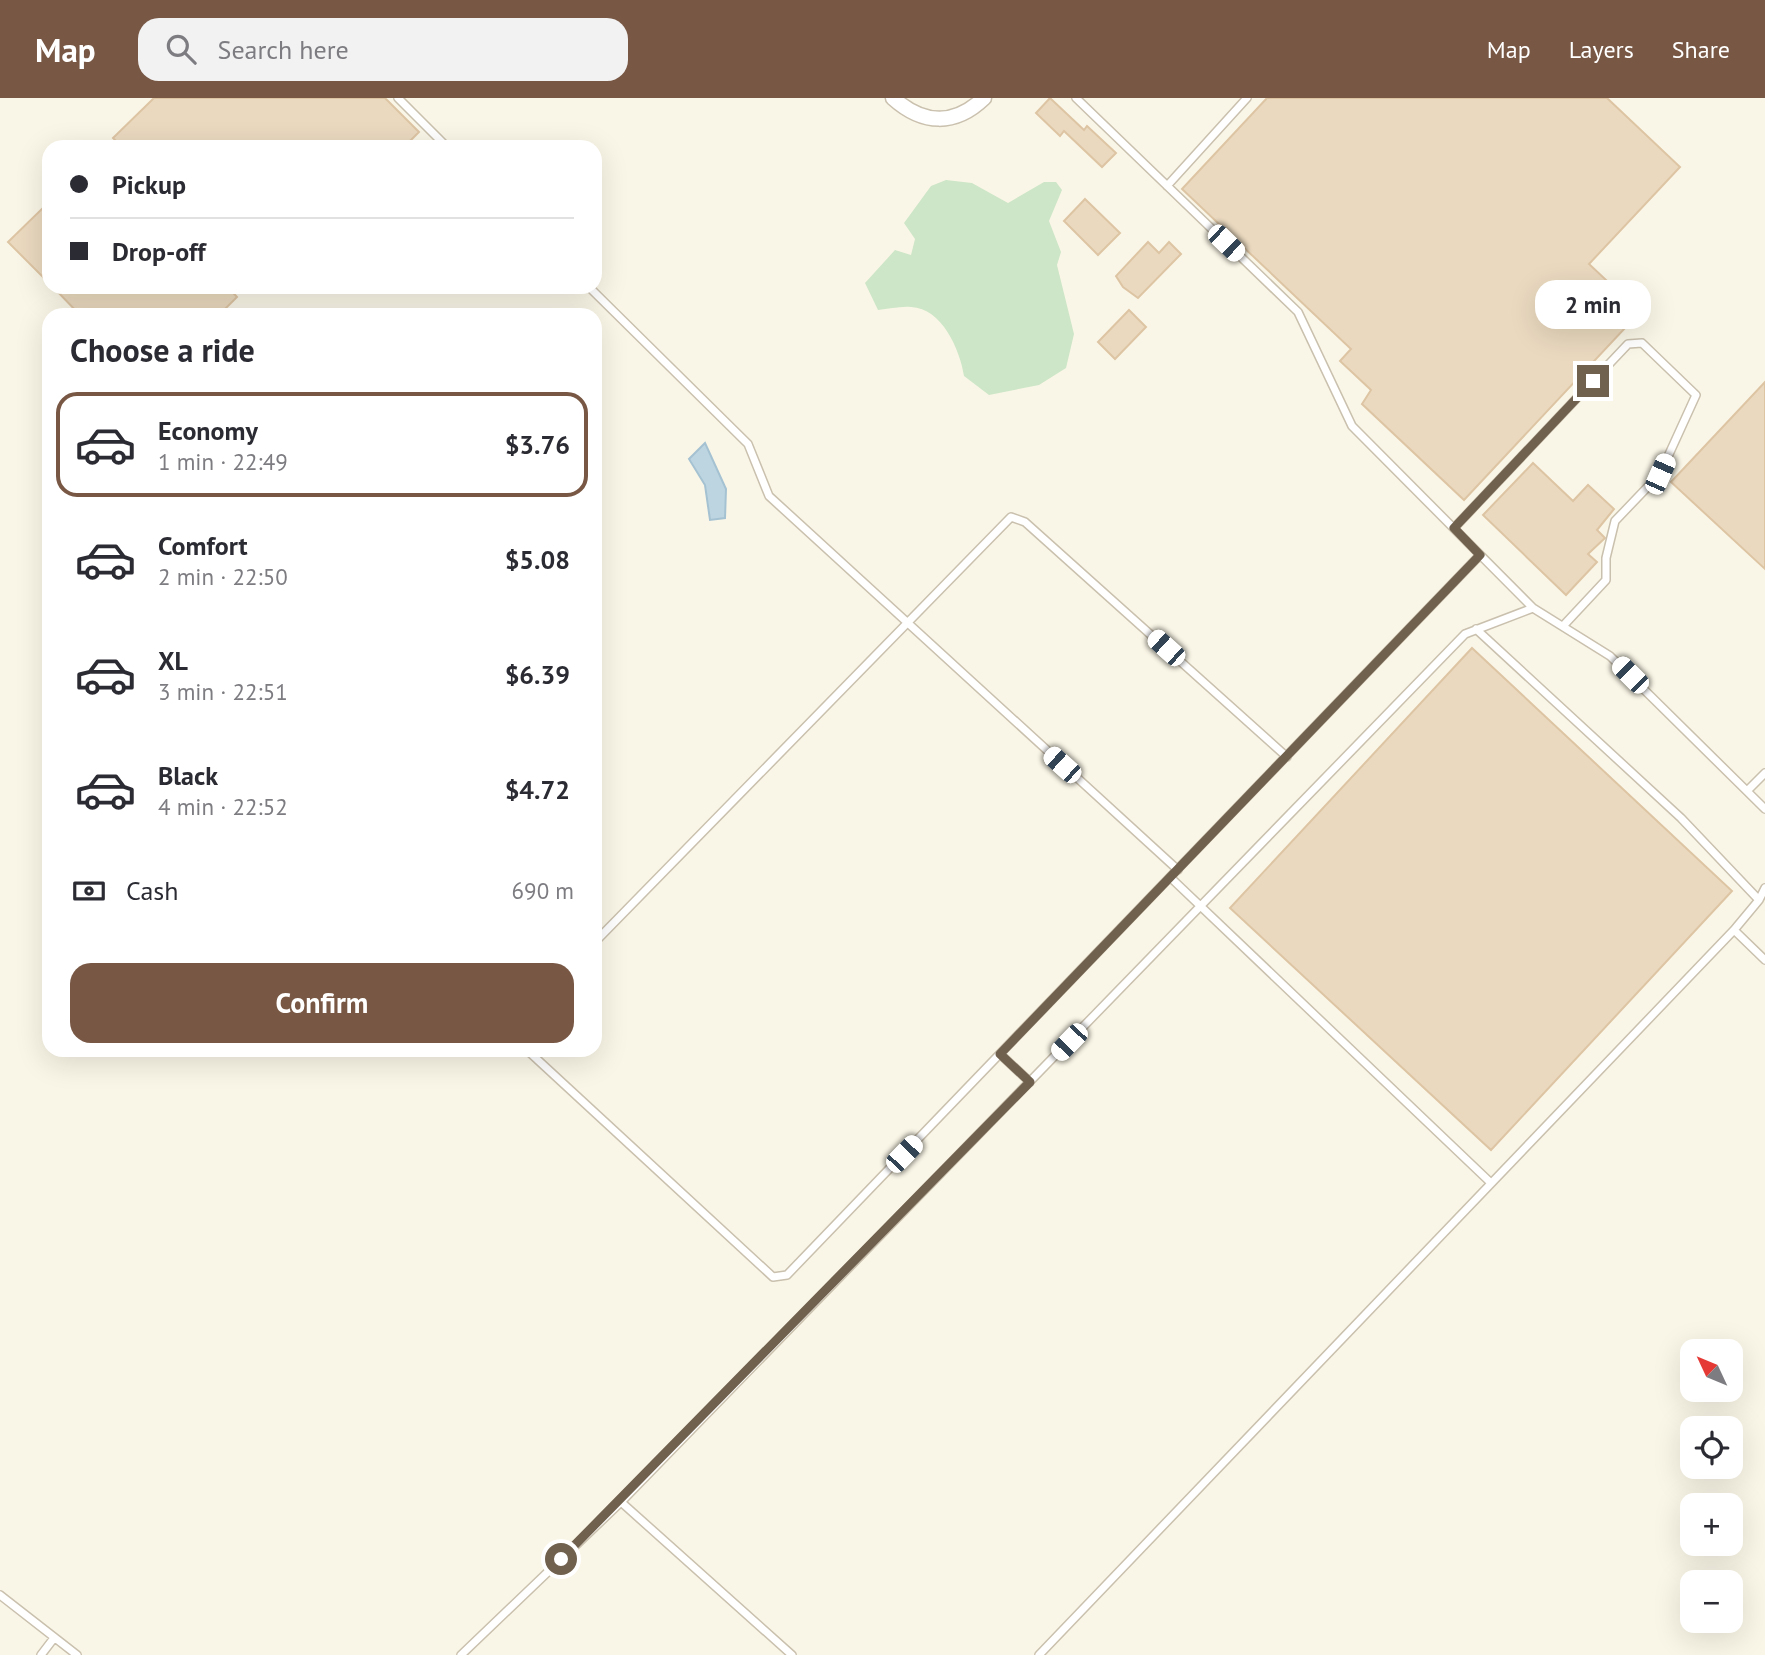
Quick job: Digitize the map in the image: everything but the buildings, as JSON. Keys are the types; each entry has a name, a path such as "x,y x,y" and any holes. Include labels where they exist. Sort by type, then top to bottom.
{"street":[{"path":"893,98 909,110 940,119 953,119 967,113 984,98"}],"lane":[{"path":"398,98 440,140"},
{"path":"1076,98 1298,312 1352,426 1534,608 1610,656 1765,808"},
{"path":"1167,186 1247,98"},
{"path":"596,294 748,444 769,496 1178,870"},
{"path":"1454,528 1628,344 1642,343 1696,395 1660,474 1615,521 1606,558 1606,580 1563,626"},
{"path":"602,935 1011,517 1016,517 1287,757"},
{"path":"535,1057 773,1277 787,1275 1480,555"},
{"path":"461,1655 621,1502 1465,634 1534,608"},
{"path":"1476,629 1681,818 1759,900"},
{"path":"1747,791 1765,773"},
{"path":"1171,878 1491,1183"},
{"path":"1039,1655 1734,930 1759,900 1765,888"},
{"path":"1734,930 1765,960"},
{"path":"1000,1054 1030,1082"},
{"path":"621,1502 792,1655"},
{"path":"0,1595 77,1655"},
{"path":"41,1655 54,1638"}],"green space":[{"path":"946,180 972,183 1008,203 1044,182 1056,182 1062,190 1049,221 1061,252 1057,265 1074,334 1066,368 1039,385 989,395 964,376 954,343 940,322 922,309 899,307 878,310 865,283 895,250 911,255 915,239 904,223 931,186"}],"water":[{"path":"705,443 726,489 725,518 710,520 705,485 689,459"}],"route":[{"path":"561,1559 621,1502 1030,1082 1000,1054 1480,555 1454,528 1593,381"}]}
